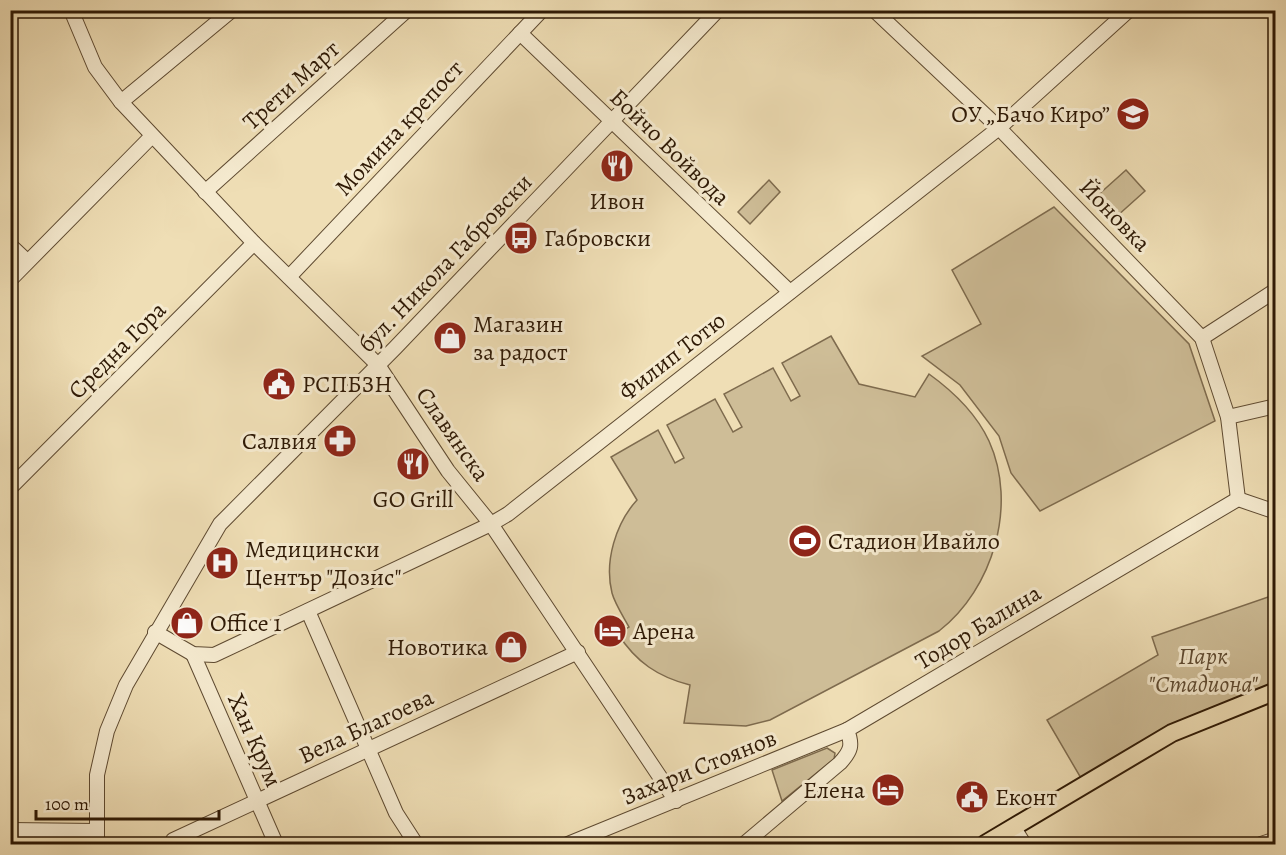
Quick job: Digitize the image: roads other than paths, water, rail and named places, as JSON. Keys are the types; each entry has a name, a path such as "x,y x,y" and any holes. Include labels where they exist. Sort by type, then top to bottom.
{"main road":[{"path":"985,844 1172,733 1275,692"}],"street":[{"name":"Славянска","path":"71,10 95,67 151,137 378,365 448,471 491,524 676,801"},
{"path":"121,102 232,10"},
{"name":"Трети Март","path":"205,192 407,10"},
{"name":"Момина крепост","path":"289,277 542,10"},
{"name":"бул. Никола Габровски","path":"96,838 97,775 107,731 126,685 220,524 378,365 718,10"},
{"name":"Филип Тотю","path":"193,654 214,654 508,514 999,128 1129,10"},
{"name":"Йоновка","path":"883,14 999,128 1202,338 1228,417 1238,499"},
{"name":"Бойчо Войвода","path":"520,33 790,292"},
{"path":"10,280 151,137"},
{"name":"Средна Гора","path":"11,487 254,243"},
{"path":"10,245 27,261"},
{"path":"1202,338 1275,290"},
{"path":"1228,417 1275,405"},
{"path":"1238,499 1275,512"},
{"name":"Тодор Балина","path":"847,730 1238,499"},
{"path":"308,611 396,813 416,844"},
{"path":"155,632 193,654"},
{"name":"Вела Благоева","path":"174,842 578,652"},
{"name":"Хан Крум","path":"193,654 276,844"},
{"path":"744,844 840,763 850,751 851,741 847,730"},
{"name":"Захари Стоянов","path":"568,844 847,730"},
{"path":"1014,828 1024,844"},
{"path":"10,830 96,838"},
{"path":"1261,844 1275,839"}],"place":[{"name":"ОУ „Бачо Киро”","path":"1133,114"},
{"name":"Ивон","path":"617,166"},
{"name":"Габровски","path":"521,238"},
{"name":"Магазин за радост","path":"450,338"},
{"name":"РСПБЗН","path":"279,384"},
{"name":"Салвия","path":"340,441"},
{"name":"GO Grill","path":"413,464"},
{"name":"Стадион Ивайло","path":"805,541"},
{"name":"Медицински Център \"Дозис\"","path":"222,563"},
{"name":"Office 1","path":"187,623"},
{"name":"Арена","path":"610,631"},
{"name":"Новотика","path":"511,647"},
{"name":"Елена","path":"888,790"},
{"name":"Еконт","path":"972,797"}],"park label":[{"name":"Парк \"Стадиона\"","path":"1203,670"}]}
